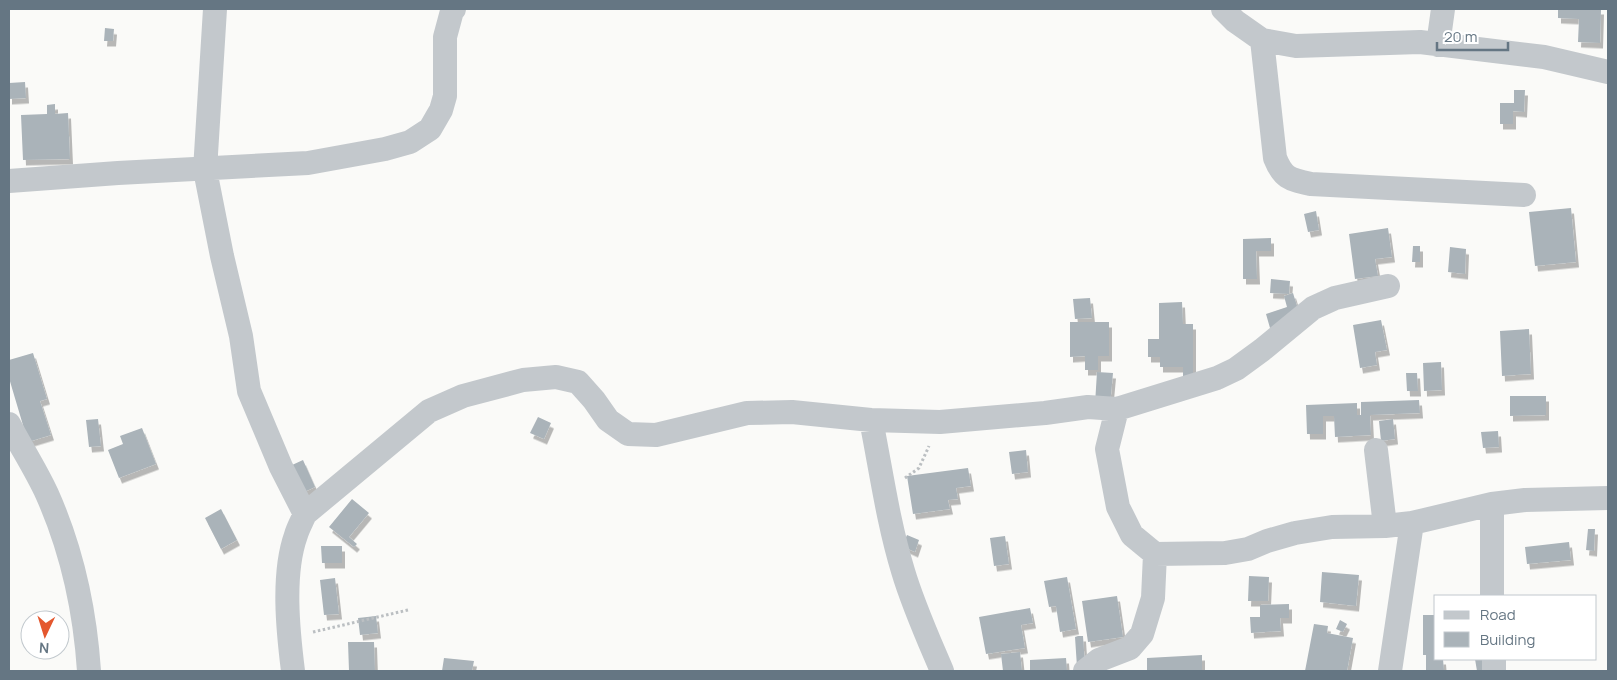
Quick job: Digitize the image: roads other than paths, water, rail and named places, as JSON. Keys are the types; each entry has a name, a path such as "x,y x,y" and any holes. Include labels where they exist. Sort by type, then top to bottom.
{"street":[{"path":"215,9 205,170 222,256 241,336 249,391 281,467 305,514"},
{"path":"9,181 308,163 385,149 410,142 430,129 441,110 445,96 445,37 454,9"},
{"path":"1223,9 1235,21 1262,40 1296,46 1420,42 1544,57 1608,72"},
{"path":"1438,45 1443,9"},
{"path":"1262,40 1275,158 1281,172 1294,180 1311,184 1524,194"},
{"path":"293,671 287,612 289,571 295,536 305,514 430,410 463,396 523,380 556,377 578,382 608,420 628,434 656,435 747,413 792,412 871,420 940,422 1045,413 1088,407 1116,409 1217,378 1236,369 1313,308 1335,298 1388,286"},
{"path":"1116,409 1108,449 1118,507 1132,535 1155,554 1225,553 1248,549 1267,541 1296,533 1323,528 1412,523 1492,504 1525,500 1608,498"},
{"path":"871,420 902,570 942,671"},
{"path":"9,424 47,494 73,567 87,639 89,671"},
{"path":"1376,450 1385,526"},
{"path":"1492,504 1492,595"},
{"path":"1390,671 1412,523"},
{"path":"1085,671 1099,660 1130,648 1142,634 1153,598 1155,554"}]}
